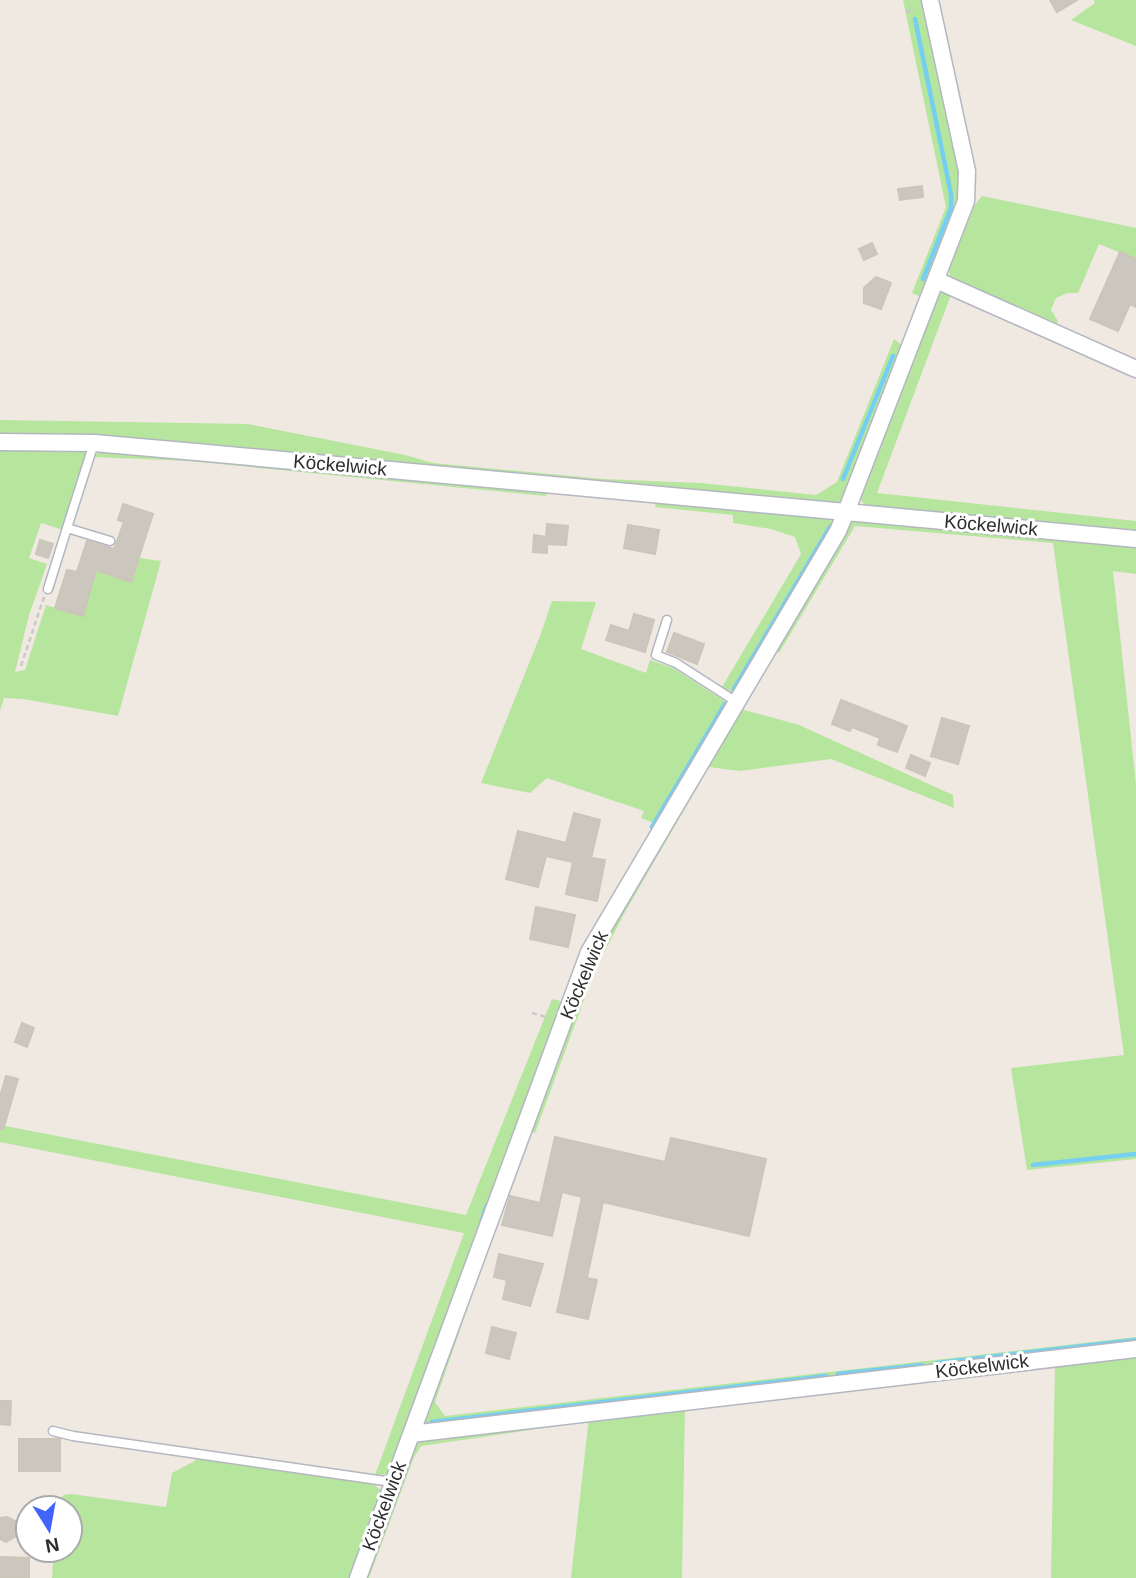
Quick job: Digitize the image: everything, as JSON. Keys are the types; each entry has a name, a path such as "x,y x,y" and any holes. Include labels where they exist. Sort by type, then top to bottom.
{"street":[{"name":"Köckelwick","path":"358,1578 589,952 735,701 838,531 963,209 967,181 930,0"},
{"path":"936,280 1136,369"},
{"name":"Köckelwick","path":"0,442 94,443 1136,539"},
{"name":"Köckelwick","path":"411,1434 1136,1349"}],"lane":[{"path":"48,589 94,443"},
{"path":"68,528 110,541"},
{"path":"667,620 656,655 676,663 735,701"},
{"path":"52,1431 392,1482"}],"path":[{"path":"21,666 41,601 48,589"},
{"path":"532,1013 563,1021"}],"green space":[{"path":"903,0 925,0 961,168 962,196 921,297 912,293 946,207"},
{"path":"1094,0 1136,0 1136,46 1071,20 1095,3"},
{"path":"982,196 1136,228 1136,259 1099,244 1078,293 1067,293 1056,298 1051,310 1058,321 1055,328 951,282 949,270 974,206"},
{"path":"952,292 877,493 1136,521 1136,532 866,507 861,500 860,490 939,293"},
{"path":"894,339 902,345 846,495 842,501 835,503 0,435 0,420 248,424 433,463 603,479 700,483 816,495 837,482"},
{"path":"0,446 84,450 86,457 63,530 41,523 29,558 47,564 29,615 15,672 25,670 46,605 83,616 97,570 131,582 139,558 161,561 118,716 24,699 4,698 0,711"},
{"path":"101,450 550,491 545,496 189,461 94,457"},
{"path":"657,499 824,516 833,522 834,525 736,695 722,687 801,554 795,537 771,529 733,523 733,515 655,507"},
{"path":"852,518 1136,545 1136,574 1113,571 1136,784 1136,1159 1027,1170 1011,1068 1124,1055 1053,543 855,526 779,653 775,648"},
{"path":"552,601 596,602 581,649 646,673 650,660 673,668 729,704 659,825 641,818 644,811 547,778 530,793 481,783"},
{"path":"737,708 799,725 953,795 954,808 831,759 740,771 709,767 624,914 595,970 535,1133 527,1131 586,972"},
{"path":"552,999 565,1002 391,1474 375,1475 464,1233 0,1142 0,1125 466,1215"},
{"path":"465,1306 468,1307 435,1402 445,1416 1136,1337 1136,1346 428,1426 423,1422"},
{"path":"1136,1354 1136,1578 1051,1578 1055,1364"},
{"path":"685,1405 682,1578 571,1578 589,1417"},
{"path":"571,1419 571,1424 421,1446 414,1457 369,1578 362,1578 415,1440"},
{"path":"196,1457 372,1483 383,1492 351,1578 52,1578 53,1564 84,1564 84,1496 166,1507 172,1473 195,1461"}],"building":[{"path":"1050,0 1077,0 1057,12"},
{"path":"922,186 923,197 900,200 898,189"},
{"path":"872,243 877,254 864,260 859,249"},
{"path":"1120,252 1136,259 1136,307 1130,304 1118,331 1090,319"},
{"path":"876,277 891,283 881,309 864,303 864,288"},
{"path":"123,504 153,514 131,582 96,570 83,616 55,608 67,570 77,572 87,541 114,549 124,522 118,520"},
{"path":"547,524 568,526 566,545 547,544 547,553 533,552 534,535 546,537"},
{"path":"628,525 659,530 655,554 624,548"},
{"path":"40,540 53,544 48,558 36,554"},
{"path":"634,614 654,620 645,652 606,640 611,625 629,631"},
{"path":"674,633 704,644 697,664 667,652"},
{"path":"841,700 907,726 897,752 878,745 880,738 852,727 850,731 832,724"},
{"path":"942,718 969,726 958,764 931,756"},
{"path":"911,755 930,763 925,776 906,768"},
{"path":"574,813 600,820 591,858 605,860 597,901 566,894 573,862 546,856 538,887 506,879 518,831 566,843"},
{"path":"536,907 575,915 568,947 530,939"},
{"path":"22,1023 34,1028 27,1047 15,1042"},
{"path":"6,1076 18,1079 3,1130 0,1129 0,1097"},
{"path":"555,1137 665,1162 671,1138 766,1159 749,1236 603,1202 587,1278 597,1280 588,1319 557,1312 582,1197 562,1192 552,1236 502,1225 510,1196 540,1203"},
{"path":"499,1254 543,1264 530,1306 503,1299 507,1280 494,1277"},
{"path":"492,1327 516,1333 509,1359 486,1353"},
{"path":"0,1401 11,1401 10,1425 0,1424"},
{"path":"19,1439 60,1439 60,1471 19,1471"},
{"path":"7,1517 14,1520 14,1537 6,1542 0,1539 0,1518"},
{"path":"0,1557 14,1557 14,1564 29,1564 29,1578 0,1578"}],"waterway":[{"path":"915,19 951,194 951,208 923,279"},
{"path":"843,479 893,356"},
{"path":"734,689 830,527"},
{"path":"652,827 725,704"},
{"path":"1033,1165 1136,1154"},
{"path":"481,1223 486,1207"},
{"path":"937,1363 1136,1340"},
{"path":"838,1374 922,1365"},
{"path":"432,1422 826,1376"}]}
